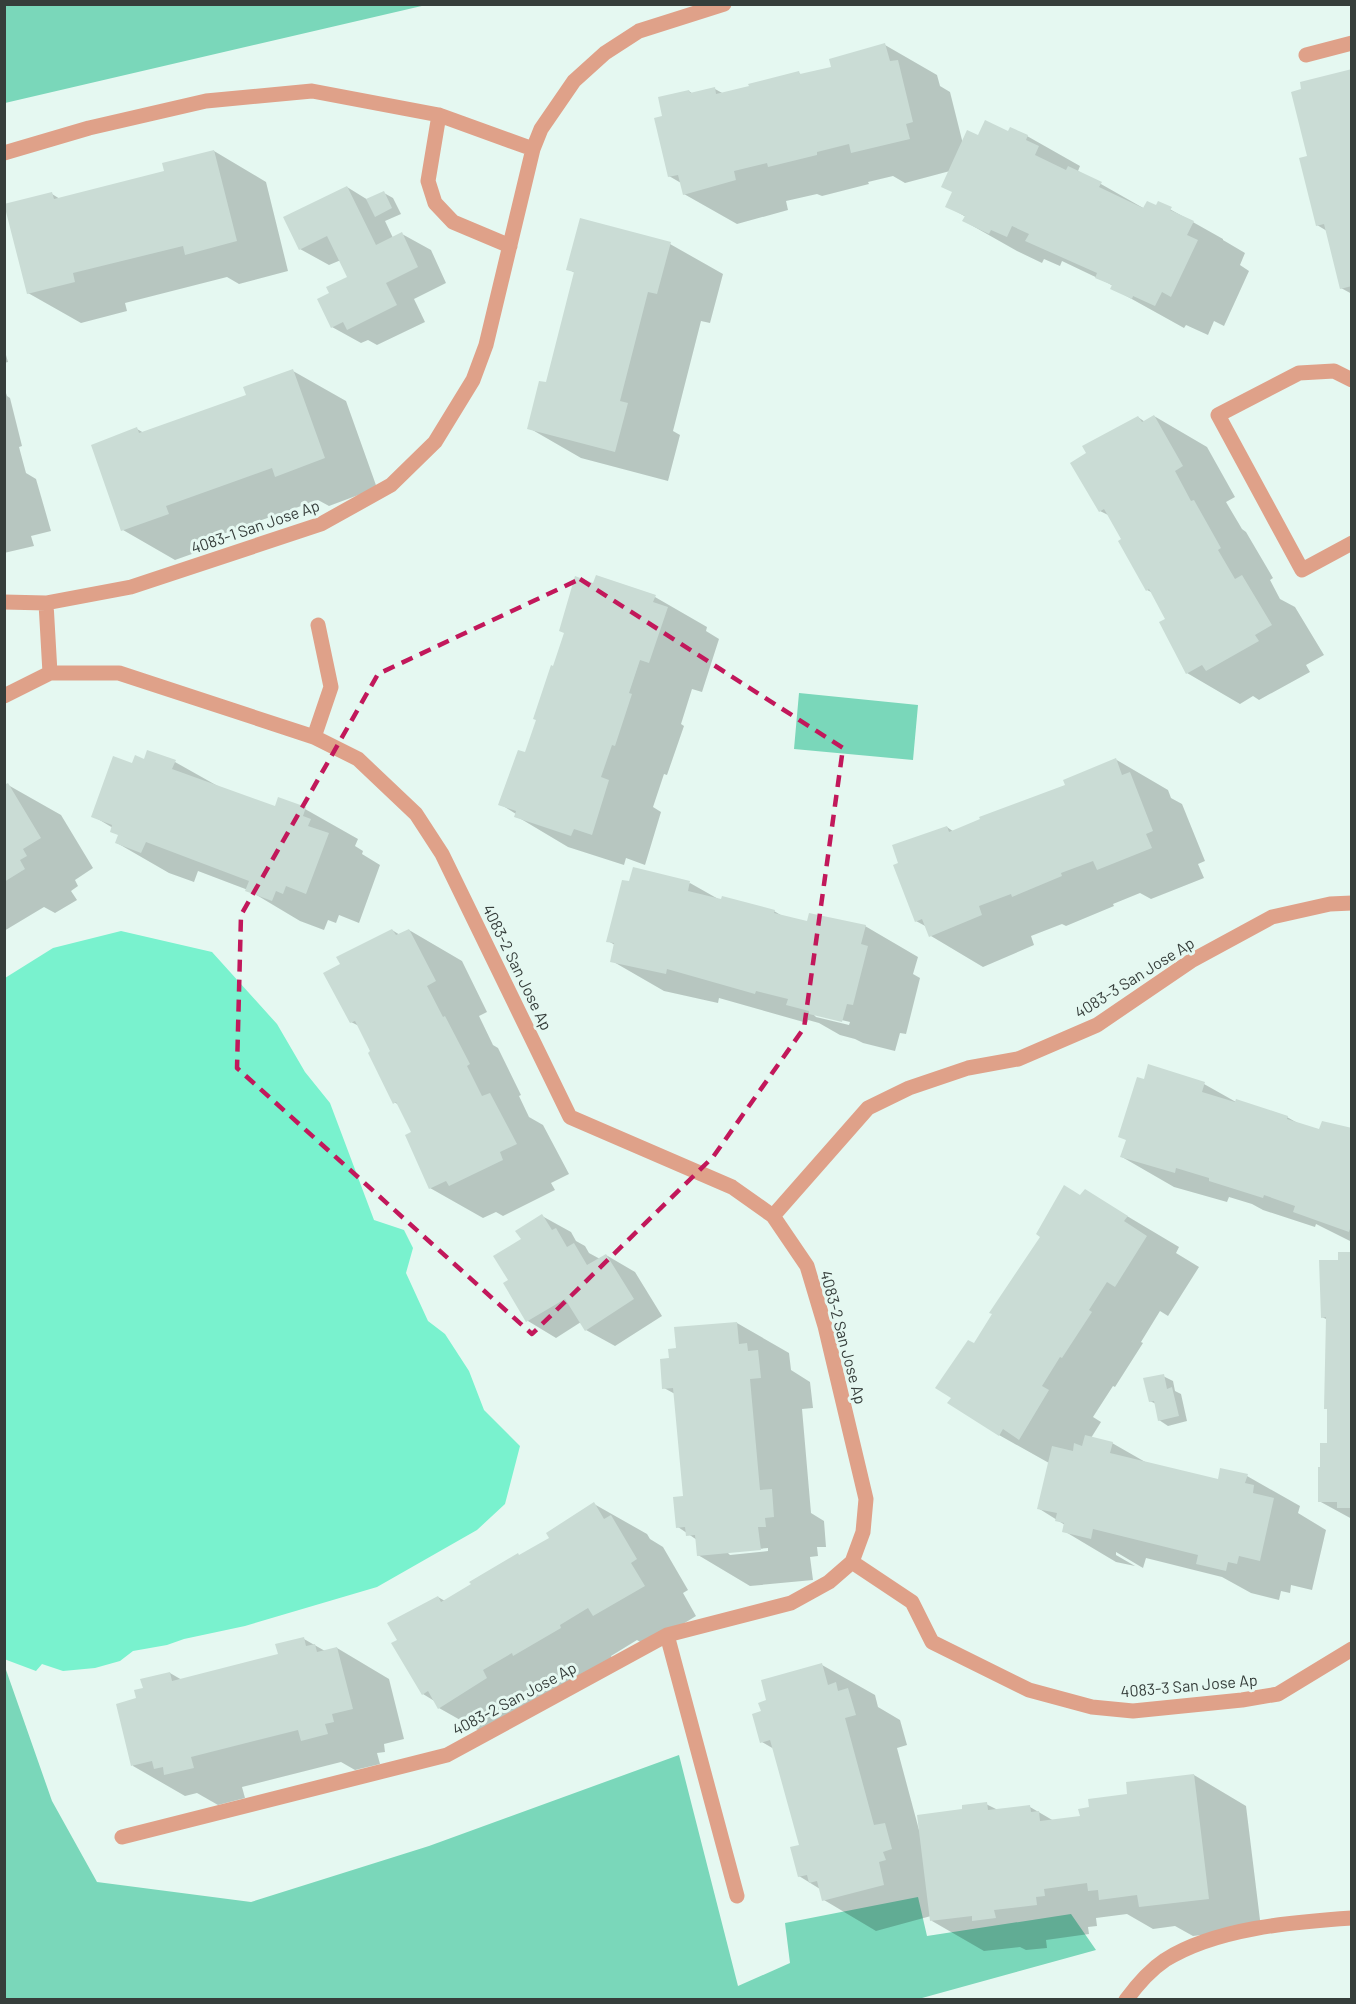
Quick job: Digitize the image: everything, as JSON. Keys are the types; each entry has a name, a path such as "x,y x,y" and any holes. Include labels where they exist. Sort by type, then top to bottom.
{"street":[{"name":"4083-1 San Jose Ap","path":"4,602 46,603 131,586 321,524 391,485 435,442 473,380 486,345 533,149 541,129 574,81 605,53 639,31 724,4"},
{"path":"1306,55 1352,43"},
{"path":"4,153 89,128 206,101 312,92 439,115 533,149"},
{"path":"439,115 428,181 435,202 453,222 510,246"},
{"path":"1352,380 1334,371 1299,373 1218,414 1302,570 1352,543"},
{"path":"46,603 50,673"},
{"path":"314,737 331,687 318,625"},
{"name":"4083-2 San Jose Ap","path":"4,696 50,673 119,673 314,737 358,759 416,814 442,854 570,1117 732,1187 773,1216 807,1266 825,1326 866,1498 863,1532 852,1562 829,1582 791,1603 667,1635 447,1755 122,1837"},
{"name":"4083-3 San Jose Ap","path":"773,1216 868,1108 909,1088 968,1068 1018,1059 1097,1025 1191,961 1272,916 1330,904 1352,903"},
{"name":"4083-3 San Jose Ap","path":"852,1562 912,1602 932,1642 1029,1690 1092,1707 1133,1711 1278,1694 1352,1649"},
{"path":"667,1635 737,1896"},
{"path":"1126,2000 1137,1985 1164,1961 1198,1944 1232,1933 1318,1920 1352,1918"}],"highlighted area":[{"path":"580,579 843,748 804,1028 713,1157 532,1334 237,1068 241,915 378,674"}],"shaded area":[{"path":"5,4 426,4 426,5 5,103"},
{"path":"799,693 918,705 913,760 794,749"},
{"path":"121,931 212,952 277,1024 305,1072 330,1103 374,1220 404,1230 413,1248 406,1273 428,1321 445,1334 469,1371 484,1410 520,1446 505,1504 477,1530 377,1587 245,1626 133,1651 120,1661 95,1668 63,1671 42,1664 36,1671 4,1659 5,978 53,948"},
{"path":"5,1667 52,1801 97,1882 251,1902 429,1846 679,1755 738,1986 790,1963 785,1923 918,1897 927,1936 1071,1914 1096,1950 921,2000 5,1999"}],"building":[{"path":"885,43 890,61 898,60 913,122 906,124 910,139 851,153 849,144 817,152 817,155 768,167 767,163 734,171 736,180 683,195 678,175 668,177 654,118 662,116 658,97 715,87 716,94 799,71 800,74 831,67 829,59"},
{"path":"1352,69 1352,286 1340,289 1324,224 1316,226 1299,158 1307,156 1291,92 1301,89 1300,82"},
{"path":"985,120 1008,131 1010,127 1028,135 1026,140 1039,146 1035,155 1066,170 1068,166 1102,182 1099,187 1143,208 1147,201 1156,205 1158,201 1172,207 1170,210 1194,221 1187,235 1198,240 1171,297 1162,292 1155,306 1133,296 1132,299 1110,289 1112,285 1095,278 1097,273 1025,241 1029,234 1012,226 1007,237 991,230 989,234 962,221 965,216 945,207 952,192 941,187 967,130 978,135"},
{"path":"214,150 237,241 185,255 183,246 73,273 75,282 27,294 4,204 52,192 54,199 164,171 162,163"},
{"path":"347,186 376,245 402,232 418,267 386,283 397,305 347,330 343,322 331,328 317,299 329,293 326,287 347,277 327,236 299,250 283,217"},
{"path":"384,191 392,208 375,217 366,199"},
{"path":"580,218 671,242 657,294 648,292 620,401 628,403 615,452 527,429 539,381 546,382 574,272 566,270"},
{"path":"293,369 325,458 275,477 272,468 166,506 169,514 121,531 91,445 137,427 139,433 246,395 243,387"},
{"path":"1154,415 1183,466 1175,471 1221,548 1218,550 1235,579 1242,575 1272,625 1255,635 1259,641 1206,671 1202,665 1186,674 1159,622 1165,619 1149,589 1146,591 1118,541 1121,539 1104,509 1099,512 1070,463 1086,453 1082,446 1138,416 1142,422"},
{"path":"596,575 656,595 653,602 668,607 649,663 640,660 629,693 632,694 615,746 612,745 601,777 609,780 592,835 574,829 571,836 514,817 516,811 498,805 518,750 525,752 536,720 533,719 564,633 559,631 575,576 593,583"},
{"path":"147,750 176,760 172,769 275,806 278,797 306,807 303,816 311,819 308,826 329,833 306,894 286,886 283,894 276,891 272,901 245,891 249,881 146,842 141,853 115,843 118,835 110,832 112,825 91,817 113,756 132,763 135,755 144,759"},
{"path":"1116,758 1122,775 1130,772 1153,831 1146,834 1152,848 1097,870 1093,861 1061,873 1062,876 1012,897 1011,894 979,906 982,915 929,937 922,919 915,922 893,865 898,863 892,845 947,826 949,832 980,819 979,817 1065,785 1063,780"},
{"path":"8,783 41,838 23,849 27,856 20,860 25,869 4,882 4,785"},
{"path":"633,867 690,881 688,891 721,899 722,896 775,910 774,913 807,921 809,913 866,925 861,944 868,946 853,1005 847,1004 842,1022 809,1014 809,1011 786,1005 788,999 756,991 755,994 667,969 666,974 610,962 614,943 606,942 622,880 629,881"},
{"path":"392,929 396,935 409,929 436,981 427,986 470,1064 467,1066 482,1096 490,1093 517,1144 500,1152 503,1160 449,1186 446,1181 429,1189 405,1135 411,1132 396,1102 393,1104 355,1021 350,1023 323,973 340,964 336,957"},
{"path":"1148,1064 1205,1082 1202,1092 1235,1102 1236,1099 1288,1116 1287,1119 1319,1129 1322,1121 1352,1128 1352,1222 1349,1232 1293,1212 1295,1206 1264,1195 1263,1198 1176,1168 1175,1173 1120,1157 1126,1140 1118,1137 1137,1077 1144,1079"},
{"path":"1064,1185 1080,1195 1085,1189 1128,1216 1124,1221 1147,1236 1115,1287 1107,1282 1089,1310 1092,1312 1042,1386 1049,1390 1019,1440 1003,1429 999,1436 947,1403 951,1398 935,1388 968,1340 974,1343 992,1314 989,1313 1040,1237 1036,1234"},
{"path":"542,1214 552,1230 556,1228 567,1247 574,1243 587,1265 606,1254 634,1299 585,1331 565,1299 526,1322 503,1283 508,1280 493,1256 521,1239 515,1231"},
{"path":"1338,1252 1352,1252 1352,1508 1337,1508 1337,1502 1318,1502 1320,1443 1327,1443 1327,1409 1324,1409 1326,1317 1321,1318 1319,1260 1338,1260"},
{"path":"737,1322 739,1344 747,1343 748,1351 758,1350 761,1378 750,1379 760,1490 772,1489 774,1517 765,1518 766,1527 758,1527 761,1550 697,1556 695,1535 686,1536 685,1527 676,1528 673,1497 683,1496 673,1388 662,1389 660,1359 669,1358 668,1349 676,1348 674,1327"},
{"path":"1164,1374 1167,1389 1172,1387 1179,1416 1158,1421 1154,1401 1149,1402 1143,1378"},
{"path":"1085,1435 1113,1442 1110,1453 1218,1479 1220,1468 1248,1474 1245,1483 1254,1485 1253,1493 1274,1498 1260,1561 1239,1556 1237,1564 1228,1562 1226,1571 1196,1564 1198,1555 1093,1529 1091,1539 1062,1532 1064,1523 1055,1521 1057,1513 1037,1509 1052,1446 1073,1451 1074,1443 1082,1446"},
{"path":"594,1502 604,1519 611,1515 637,1559 631,1563 645,1586 593,1616 588,1608 560,1625 561,1628 513,1656 512,1653 483,1670 487,1678 438,1709 428,1691 422,1695 391,1643 397,1640 387,1623 438,1596 441,1602 471,1584 469,1582 549,1538 546,1533"},
{"path":"304,1637 306,1646 315,1644 317,1652 337,1647 353,1709 332,1714 334,1722 325,1724 328,1734 301,1741 298,1730 191,1757 194,1768 164,1775 163,1767 154,1769 152,1761 131,1766 116,1704 136,1698 134,1690 143,1688 140,1679 170,1672 172,1681 278,1654 275,1644"},
{"path":"822,1663 828,1685 836,1682 838,1691 848,1688 856,1715 845,1718 874,1825 885,1823 892,1849 883,1852 886,1860 879,1862 884,1885 822,1901 817,1881 809,1883 807,1875 798,1877 790,1847 799,1845 770,1740 760,1743 752,1714 761,1711 758,1703 766,1700 761,1680"},
{"path":"1194,1774 1209,1899 1139,1907 1137,1895 1099,1900 1098,1890 1088,1891 1087,1883 1044,1889 1045,1896 1036,1897 1037,1905 994,1910 996,1918 972,1921 972,1916 930,1921 917,1815 962,1809 962,1805 987,1802 988,1810 1030,1805 1031,1812 1039,1811 1040,1821 1080,1816 1078,1809 1089,1807 1088,1799 1127,1794 1126,1782"}]}
